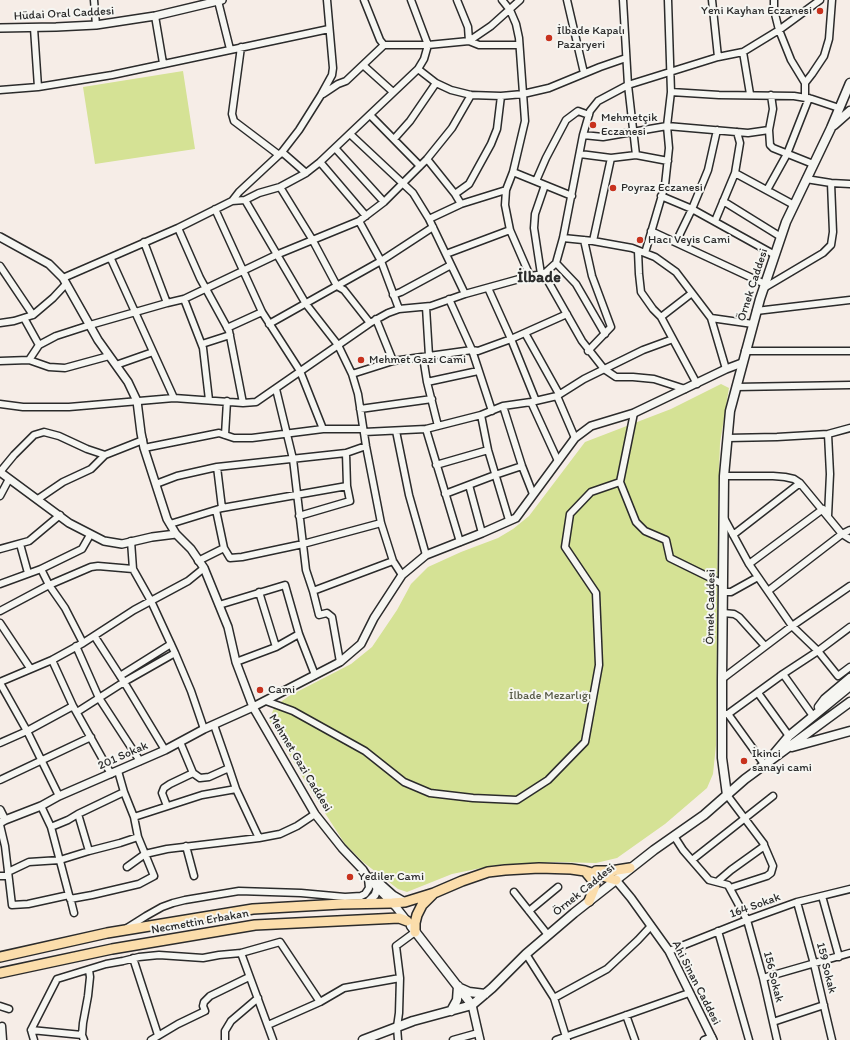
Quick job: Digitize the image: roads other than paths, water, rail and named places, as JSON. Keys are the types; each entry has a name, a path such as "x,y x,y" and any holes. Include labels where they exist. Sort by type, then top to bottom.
{"main road":[{"name":"Örnek Caddesi","path":"472,1005 548,934 630,868 704,815 727,795 722,758 725,714 722,679 724,476 730,411 756,311 781,237 794,205 831,128 850,83"},
{"path":"839,108 850,102"},
{"path":"831,128 850,111"},
{"path":"831,128 842,118 850,117"},
{"path":"814,714 825,699 848,682"},
{"path":"764,764 789,736 830,702 848,682"},
{"path":"727,795 764,764 850,702"},
{"path":"787,748 850,731"},
{"name":"Necmettin Erbakan","path":"0,957 123,931 253,909 405,902 434,893 488,872 539,868 585,871"},
{"path":"585,871 610,871 630,868"},
{"path":"585,871 616,880"},
{"path":"585,871 594,882 595,886 589,901"},
{"path":"415,932 417,915 422,905 434,893"},
{"name":"Necmettin Erbakan","path":"0,974 112,949 255,925 399,918 407,921"},
{"name":"Mehmet Gazi Caddesi","path":"407,921 472,1005"},
{"path":"451,1011 457,1000 458,986 470,992 485,994"},
{"path":"363,1040 384,1036 397,1027 472,1005"}],"street":[{"path":"94,0 96,25"},
{"path":"232,201 238,192 281,154 321,95 332,75 333,68 327,0"},
{"path":"364,0 380,40 384,45"},
{"path":"0,323 33,315 53,298 65,281 232,201 245,200 293,181 320,162 418,69 424,59 428,45 411,0"},
{"path":"457,0 468,27 469,41"},
{"path":"502,0 510,10 516,24 519,45 524,121 513,172 506,190 505,205 510,230 530,276"},
{"path":"469,41 491,26 520,0"},
{"path":"566,0 584,73"},
{"path":"623,0 628,85 636,155"},
{"path":"645,253 665,185 668,161 669,148 667,126 671,92 668,0"},
{"path":"712,0 718,57"},
{"path":"767,190 787,154 807,97 805,83 791,60 779,30 774,10 774,0"},
{"path":"0,404 23,408 69,407 174,398 243,403 256,402 373,321 399,309 432,306 465,294 542,274 556,263 572,196 583,135 590,111 598,101 628,85 718,57 743,52 779,30 820,0"},
{"path":"805,83 824,56 830,38 832,0"},
{"path":"220,1 230,49"},
{"name":"Hüdai Oral Caddesi","path":"0,28 96,25 155,16 195,3 220,1"},
{"path":"155,16 163,63"},
{"path":"34,28 38,87"},
{"path":"0,90 38,87 112,75 329,28"},
{"path":"321,95 338,84 346,81 384,45 428,45 469,41 479,45 519,45"},
{"path":"241,47 232,114 234,121 306,173"},
{"path":"743,52 750,94"},
{"path":"418,69 436,83 451,90 471,95 500,96 523,94 549,88 584,73 626,58"},
{"path":"363,65 394,92"},
{"path":"394,139 410,121 436,83"},
{"path":"671,92 719,95 750,94 807,97 839,108"},
{"path":"29,360 39,345 56,336 168,302 184,299 276,255 359,221 384,202 427,159 452,128 471,95"},
{"path":"771,95 773,109 769,130 770,144 773,148 813,164"},
{"path":"456,194 469,184 491,144 497,129 500,96"},
{"path":"536,181 566,120 578,111 589,115"},
{"path":"370,115 420,166"},
{"path":"583,135 603,138 667,126 748,133 769,130"},
{"path":"676,242 692,209 708,170 717,130"},
{"path":"715,221 735,173 740,143 737,132"},
{"path":"350,134 413,194 429,219 465,294"},
{"path":"335,148 384,202"},
{"path":"580,154 611,158 636,155 668,161"},
{"path":"593,241 611,158"},
{"path":"427,159 456,194 462,204"},
{"path":"320,162 366,216"},
{"path":"513,172 572,196"},
{"path":"735,173 794,205"},
{"path":"806,180 850,184"},
{"path":"651,231 764,286 823,253 830,245 833,232 831,183"},
{"path":"545,185 535,214 534,228 542,274 588,350 604,369 616,377 654,379 685,389"},
{"path":"280,187 312,239 337,286 344,290 373,321 393,361"},
{"path":"429,219 462,204 506,190"},
{"path":"661,196 692,209 775,255"},
{"path":"245,200 306,304 338,345 352,374 381,523 393,562 402,575"},
{"path":"724,201 781,237"},
{"path":"215,209 262,312 300,371 323,429"},
{"path":"359,221 381,261 399,309"},
{"path":"269,324 381,261 433,227"},
{"path":"178,228 200,278 229,331 243,403"},
{"path":"446,254 510,230"},
{"name":"Mehmet Gazi Caddesi","path":"0,237 49,264 65,281 109,356 128,382 137,401 144,448 167,519 176,534 191,549 204,568 228,627 236,662 253,707 315,814 342,848 407,921"},
{"path":"563,238 593,241 632,248 656,257 676,272 710,318 726,369"},
{"path":"584,240 592,276 611,327 588,350"},
{"path":"144,242 168,302"},
{"path":"638,251 641,292 653,310 661,317 696,384"},
{"path":"111,259 174,398"},
{"path":"556,263 576,284 604,334"},
{"path":"393,294 401,292 451,265"},
{"path":"0,266 33,315"},
{"path":"488,288 511,339 533,402 558,461"},
{"path":"661,317 692,293"},
{"path":"184,299 202,344 209,400"},
{"path":"449,299 472,350 492,411"},
{"path":"756,311 850,300"},
{"path":"426,307 427,382 438,426"},
{"path":"202,344 229,331 262,312"},
{"path":"352,374 393,361 472,350 478,351 511,339 567,314"},
{"path":"24,318 39,345"},
{"path":"710,318 753,324"},
{"path":"525,333 558,395 575,438"},
{"path":"144,448 219,433 234,438 252,438 323,429 396,431 426,429 481,415 503,406 533,402 558,395 604,369 643,350 672,339"},
{"path":"745,351 850,351"},
{"path":"116,365 153,352"},
{"path":"0,361 29,360 49,367 65,368 109,356"},
{"name":"201 Sokak","path":"2,822 165,750 204,729 266,701 340,662 361,644 374,618 402,575 426,555 516,518 575,438 591,426 634,413 726,369 742,363"},
{"path":"427,382 478,371"},
{"path":"736,386 850,385"},
{"path":"276,389 293,459 306,570 319,615 327,613 332,617 340,662"},
{"path":"360,409 432,399"},
{"path":"225,435 227,401"},
{"path":"503,406 522,466 533,494"},
{"path":"634,413 620,482 636,522 645,531 666,540 670,558 708,576 723,588 731,592 758,577"},
{"path":"481,415 488,450 510,520"},
{"path":"727,438 828,434 850,428"},
{"path":"426,429 460,542"},
{"path":"396,431 409,495 426,555"},
{"path":"105,455 87,449 59,436 44,432 34,435 0,472 69,523 104,542 122,544 152,537 176,534"},
{"path":"828,434 830,474 828,516"},
{"path":"38,499 63,482 91,469 105,455 143,440"},
{"path":"156,484 177,476 217,468 346,453 366,446"},
{"path":"436,466 488,450"},
{"path":"299,516 350,501 346,453"},
{"path":"445,494 522,466"},
{"path":"217,468 219,509 224,548 230,558 303,544 381,523"},
{"path":"724,476 785,477 794,479 800,483 842,534 850,539"},
{"path":"0,496 9,479"},
{"path":"266,701 293,711 365,751 404,782 430,793 473,798 517,800 548,780 585,742 599,664 596,593 565,547 570,514 591,492 620,482"},
{"path":"733,535 800,483"},
{"path":"469,485 482,533"},
{"path":"170,524 219,509 348,486"},
{"path":"749,564 822,509"},
{"path":"0,549 30,541 60,515"},
{"path":"724,516 749,564 792,626 818,651 838,676 848,682"},
{"path":"768,591 842,534 850,530"},
{"path":"0,584 41,569 82,549 90,535"},
{"path":"131,542 133,569 151,601 175,653 191,691 204,729"},
{"path":"20,544 28,574"},
{"path":"198,561 224,548"},
{"path":"313,591 393,562"},
{"path":"0,611 49,585 91,567 98,566 133,569"},
{"path":"59,796 27,731 0,683 30,668 52,660 95,637 134,610 188,581 204,568"},
{"path":"41,569 83,643"},
{"path":"219,605 286,585 299,634 314,675"},
{"path":"722,679 792,626 850,586"},
{"path":"259,592 276,647"},
{"path":"723,613 734,614 765,646"},
{"path":"0,623 30,668"},
{"path":"764,764 725,714 758,693 850,627"},
{"path":"236,662 276,647 299,634"},
{"path":"95,637 165,750"},
{"path":"77,712 99,698 122,679 171,644"},
{"path":"76,646 99,698 140,761"},
{"path":"122,679 175,653"},
{"path":"0,810 12,905 92,895 139,884 154,876 138,837 134,817 115,772 91,737 73,706 52,660"},
{"path":"838,676 850,667"},
{"path":"783,674 814,714"},
{"path":"758,693 789,736"},
{"path":"0,743 27,731 73,706"},
{"path":"214,725 236,789 259,838"},
{"path":"0,780 91,737"},
{"path":"180,742 193,773 200,778 209,777 229,768"},
{"path":"167,806 162,793 164,788 193,773"},
{"path":"134,817 202,795 236,789"},
{"path":"51,827 124,792"},
{"path":"674,836 692,860 710,880 728,885 730,888 767,876 771,873 773,866 764,843 727,795"},
{"path":"692,860 773,796"},
{"path":"41,806 51,827 74,913"},
{"path":"78,814 89,851"},
{"path":"127,867 145,854 186,846 259,838 280,834 297,826 315,814"},
{"path":"0,876 8,874 29,862 60,860 138,837"},
{"path":"717,882 764,843"},
{"path":"186,846 194,876"},
{"name":"Mehmet Gazi Caddesi","path":"363,870 372,875 393,895 405,902"},
{"path":"123,931 162,907 185,900 239,891 301,893 355,897 361,896 368,891 370,883 368,878"},
{"name":"Ahi Sinan Caddesi","path":"616,880 669,951 713,1039"},
{"path":"367,903 376,895 376,886"},
{"path":"529,911 558,887"},
{"name":"156 Sokak","path":"730,888 747,920 763,978 777,1040"},
{"name":"164 Sokak","path":"669,951 797,902 849,891"},
{"path":"514,892 548,934"},
{"path":"822,896 839,957"},
{"name":"159 Sokak","path":"797,902 814,964 832,1040"},
{"path":"554,998 607,969 651,926"},
{"path":"718,931 749,1040"},
{"path":"398,1040 397,1027 400,978 396,946 415,932"},
{"path":"34,1040 31,1030 57,979 106,964 139,957 159,956 203,958 241,953 280,942 320,1002"},
{"path":"241,953 273,1040"},
{"path":"526,954 554,998 567,1038"},
{"path":"763,978 850,954"},
{"path":"133,958 158,1034"},
{"path":"31,1030 83,1038 83,1023 90,976 89,970"},
{"path":"151,1040 158,1034 205,1012 203,1006 204,1002 210,996 249,977"},
{"path":"268,1025 320,1002 344,988 400,978"},
{"path":"556,1040 567,1038 626,1015 690,993"},
{"path":"225,1040 225,1031 231,1022 258,998"},
{"path":"453,1040 479,1037 472,1005"},
{"path":"0,1006 9,1009"},
{"path":"773,1022 824,1006"},
{"path":"626,1015 635,1040"},
{"path":"2,1026 4,1040"},
{"path":"704,1040 713,1039"}],"place":[{"name":"Yeni Kayhan Eczanesi","path":"820,11"},
{"name":"İlbade Kapalı Pazaryeri","path":"549,38"},
{"name":"Mehmetçik Eczanesi","path":"593,125"},
{"name":"Poyraz Eczanesi","path":"613,188"},
{"name":"Hacı Veyis Cami","path":"640,240"},
{"name":"Mehmet Gazi Cami","path":"361,360"},
{"name":"Cami","path":"260,690"},
{"name":"İkinci sanayi cami","path":"744,761"},
{"name":"Yediler Cami","path":"350,877"}],"district":[{"name":"İlbade","path":"539,278"}],"park label":[{"name":"İlbade Mezarlığı","path":"550,696"}]}
